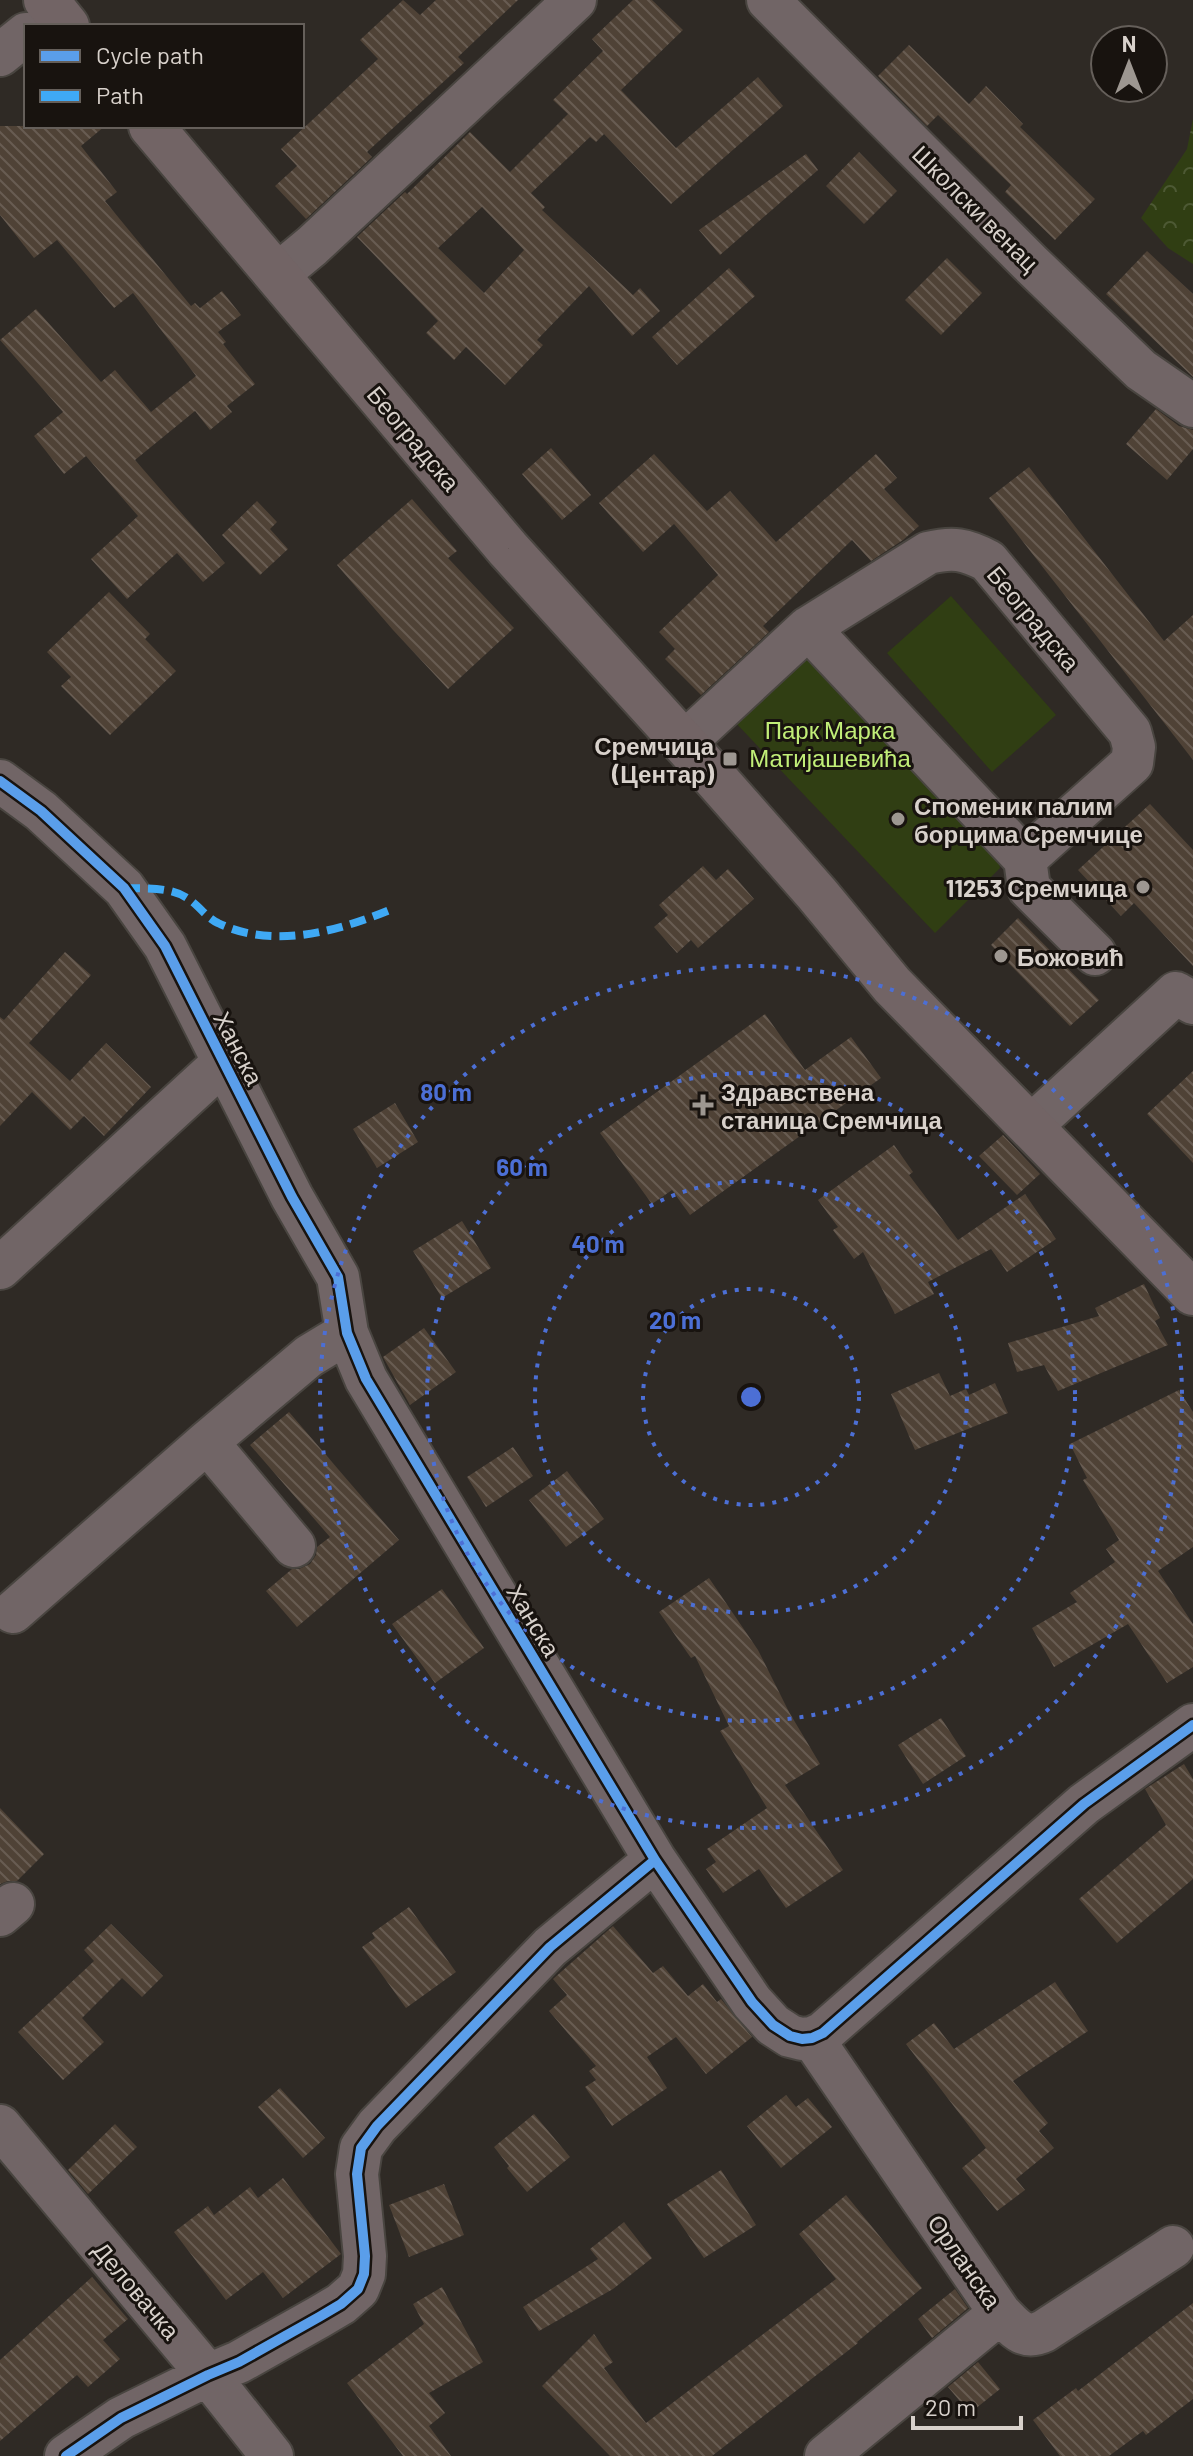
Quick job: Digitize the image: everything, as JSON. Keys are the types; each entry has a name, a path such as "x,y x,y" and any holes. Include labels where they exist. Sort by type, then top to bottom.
{"main road":[{"name":"Београдска","path":"153,128 508,549 817,894 892,985 1193,1293"}],"street":[{"path":"277,275 312,246 575,0"},
{"name":"Школски венац","path":"768,0 1141,370 1193,406"},
{"path":"0,55 24,36"},
{"name":"Београдска","path":"684,743 808,628 928,553 950,548 972,553 988,561 1130,732 1134,747 1132,763 1025,859"},
{"path":"808,628 1025,859 1029,888 1095,954"},
{"name":"Ханска","path":"0,781 41,811 124,888 165,946 292,1197 338,1277 347,1333 366,1379 655,1860 762,2013 790,2036 812,2038"},
{"path":"1031,1126 1176,993 1193,1003"},
{"path":"0,1268 224,1062"},
{"path":"13,1612 309,1356 347,1333"},
{"path":"207,1442 294,1546"},
{"path":"812,2038 836,2024 1084,1804 1193,1725"},
{"path":"66,2456 121,2418 239,2362 341,2304 358,2289 364,2274 365,2256 357,2174 361,2148 377,2126 550,1947 655,1860"},
{"name":"Орланска","path":"812,2038 1000,2313 1018,2332 1036,2335 1057,2324 1173,2247"},
{"name":"Деловачка","path":"0,2126 272,2456"},
{"path":"826,2456 1000,2313"}],"green space":[{"path":"1193,119 1193,264 1168,248 1141,218 1187,149"},
{"path":"951,596 1056,715 992,772 887,653"},
{"name":"Парк Марка Матијашевића","path":"814,645 995,843 1000,868 935,933 734,721"}],"building":[{"path":"403,0 420,15 436,0 518,0 458,57 464,63 367,152 372,157 306,219 275,186 297,166 281,149 378,59 360,40"},
{"path":"633,0 652,0 683,30 621,90 676,148 758,77 783,106 671,204 604,134 596,142 590,137 531,193 545,207 542,210 633,295 640,288 660,311 632,336 589,286 537,340 543,345 505,385 466,347 454,360 426,333 438,321 357,237 405,192 407,194 470,132 510,172 568,114 553,100 603,51 592,39","holes":["482,207 524,250 484,293 438,248"]},
{"path":"909,45 969,104 986,86 1023,124 1020,127 1095,199 1055,240 1005,192 1011,185 938,115 927,126 878,76"},
{"path":"0,126 103,128 81,146 117,192 105,201 191,306 195,303 200,308 222,291 241,315 218,332 226,342 223,344 255,384 227,406 232,412 210,430 195,411 135,460 225,563 203,582 177,553 127,599 91,559 138,516 86,456 64,474 34,436 63,412 0,340 36,309 101,382 115,370 151,412 196,376 133,293 114,308 57,240 34,258 0,215"},
{"path":"859,152 897,191 864,224 826,186"},
{"path":"806,154 818,170 720,255 699,230"},
{"path":"1147,251 1193,294 1193,377 1106,294"},
{"path":"947,258 982,293 941,335 905,300"},
{"path":"729,268 755,296 677,365 652,337"},
{"path":"1156,409 1179,426 1193,430 1193,449 1167,480 1126,444"},
{"path":"551,448 591,495 562,520 522,474"},
{"path":"654,454 707,511 730,491 776,542 876,454 897,478 884,489 919,526 871,561 852,540 763,626 769,632 701,695 665,659 675,649 659,632 718,575 674,524 643,552 599,503"},
{"path":"1029,467 1164,641 1193,615 1193,760 989,498"},
{"path":"412,499 457,551 448,558 514,628 448,689 337,565"},
{"path":"257,501 277,522 270,529 288,549 260,575 222,535"},
{"path":"109,592 150,634 145,639 176,671 110,735 61,686 71,677 47,652"},
{"name":"11253 Сремчица","path":"1150,804 1193,850 1193,966 1134,903 1121,916 1078,870"},
{"path":"703,866 716,880 728,869 754,899 698,948 691,940 677,953 654,927 668,915 659,905"},
{"path":"1018,918 1099,1000 1070,1026 991,945"},
{"path":"65,952 91,975 29,1043 70,1081 106,1043 151,1087 104,1136 84,1116 70,1130 32,1092 0,1126 0,1017 4,1020"},
{"path":"765,1014 805,1070 851,1037 881,1078 690,1215 672,1190 652,1204 600,1133"},
{"path":"1193,1071 1193,1163 1147,1114"},
{"path":"395,1103 418,1142 377,1168 353,1129"},
{"path":"1003,1135 1040,1174 1017,1195 979,1156"},
{"path":"894,1145 913,1172 909,1175 958,1240 1025,1194 1056,1239 1007,1272 991,1249 928,1282 934,1294 895,1314 863,1252 854,1259 833,1230 838,1227 818,1200"},
{"path":"462,1221 491,1268 442,1298 413,1251"},
{"path":"1144,1284 1160,1318 1155,1321 1168,1345 1058,1391 1044,1365 1017,1372 1008,1343 1099,1316 1095,1308"},
{"path":"424,1328 456,1372 410,1405 383,1357"},
{"path":"939,1373 950,1396 966,1389 969,1395 995,1383 1008,1413 915,1450 891,1394"},
{"path":"1179,1390 1193,1412 1193,1547 1158,1571 1193,1624 1193,1667 1167,1683 1128,1624 1054,1667 1032,1628 1077,1602 1070,1593 1115,1562 1106,1549 1119,1540 1083,1480 1087,1478 1070,1444"},
{"path":"289,1412 399,1540 297,1627 266,1591 292,1569 310,1564 317,1547 330,1537 250,1445"},
{"path":"513,1447 533,1476 486,1507 467,1477"},
{"path":"567,1471 604,1519 566,1547 529,1500"},
{"path":"709,1578 758,1650 820,1764 785,1785 843,1870 786,1908 759,1869 723,1893 706,1869 716,1862 707,1849 767,1808 720,1731 729,1726 695,1656 691,1658 659,1612"},
{"path":"442,1589 484,1648 435,1683 392,1624"},
{"path":"941,1718 966,1756 923,1784 898,1745"},
{"path":"1184,1764 1193,1779 1193,1879 1117,1943 1079,1899 1166,1825 1145,1789"},
{"path":"0,1808 44,1854 17,1881 0,1884"},
{"path":"409,1907 456,1972 406,2008 362,1947 375,1938 372,1933"},
{"path":"111,1924 163,1976 142,1997 122,1978 82,2018 104,2042 63,2080 18,2032 94,1961 84,1950"},
{"path":"613,1926 653,1973 663,1966 688,1996 703,1984 717,2002 721,1999 752,2037 706,2074 676,2037 647,2057 667,2088 612,2126 585,2087 596,2080 589,2071 596,2066 549,2011 567,1995 553,1979"},
{"path":"1055,1982 1088,2031 1013,2081 1048,2123 1039,2131 1054,2148 1016,2179 1025,2190 997,2211 962,2168 986,2148 906,2044 934,2023 954,2049"},
{"path":"280,2088 325,2138 303,2158 258,2107"},
{"path":"786,2095 796,2107 808,2098 832,2127 781,2168 747,2126"},
{"path":"534,2114 570,2157 527,2192 494,2147"},
{"path":"115,2124 137,2147 88,2194 68,2170"},
{"path":"721,2170 756,2225 704,2258 667,2204"},
{"path":"283,2178 341,2254 283,2298 263,2272 226,2300 174,2232 208,2206 214,2215 250,2187 258,2198"},
{"path":"444,2184 464,2235 409,2257 389,2205"},
{"path":"846,2195 922,2288 858,2343 712,2456 610,2456 542,2386 594,2334 613,2362 604,2368 646,2423 836,2279 799,2234"},
{"path":"624,2222 652,2258 613,2289 539,2331 523,2307 598,2259 590,2249"},
{"path":"92,2277 128,2319 103,2340 120,2359 88,2387 77,2375 0,2441 0,2360"},
{"path":"442,2287 483,2362 429,2393 445,2413 429,2426 451,2456 403,2456 347,2383 424,2324 413,2304"},
{"path":"955,2289 968,2308 932,2338 918,2319"},
{"path":"1193,2303 1193,2399 1146,2435 1143,2431 1109,2456 1060,2456 1033,2420 1076,2388 1078,2391"},
{"path":"978,2362 1000,2389 970,2413 948,2387"}],"marked path":[{"path":"124,888 175,892 218,923 261,935 283,936 328,930 392,909"}],"cycle path":[{"path":"0,781 41,811 124,888 165,946 292,1197 338,1277 347,1333 366,1379 655,1860 752,2002 773,2025 790,2036 802,2039 823,2033 1084,1804 1193,1725"},
{"path":"66,2456 121,2418 239,2362 341,2304 358,2289 364,2274 365,2256 357,2174 361,2148 377,2126 550,1947 655,1860"}],"place":[{"name":"Сремчица (Центар)","path":"730,759"},
{"name":"Споменик палим борцима Сремчице","path":"898,819"},
{"name":"11253 Сремчица","path":"1143,887"},
{"name":"Божовић","path":"1001,956"},
{"name":"Здравствена станица Сремчица","path":"703,1105"}]}
